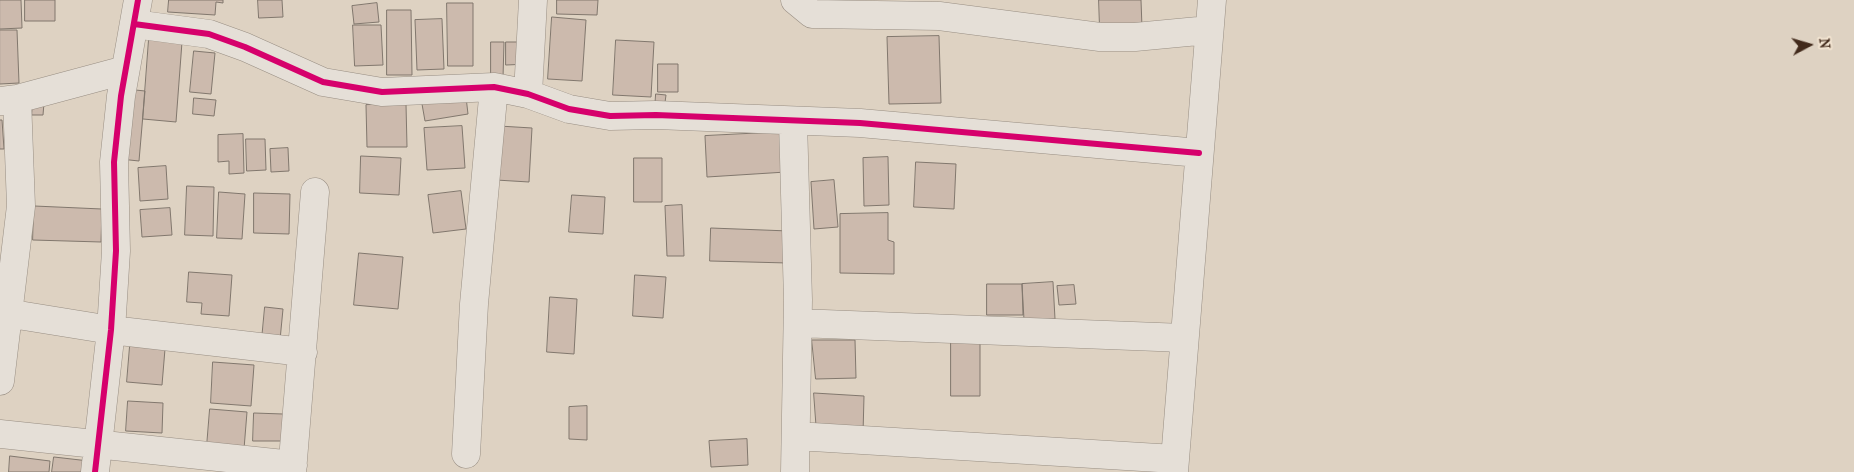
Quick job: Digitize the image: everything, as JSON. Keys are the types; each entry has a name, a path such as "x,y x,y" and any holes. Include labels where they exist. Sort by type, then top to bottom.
{"street":[{"path":"528,94 533,0"},
{"path":"795,0 812,14 939,16 1100,37 1135,37 1209,30"},
{"path":"796,436 1174,466 1212,0"},
{"path":"95,472 111,330 116,251 114,162 125,70 136,12 244,46 323,82 382,92 494,87 528,94 569,108 610,116 656,115 934,128 1199,153"},
{"path":"0,381 5,312 21,206 8,100 125,70"},
{"path":"466,454 474,304 494,87"},
{"path":"793,121 798,323 796,472"},
{"path":"0,434 292,468 315,192"},
{"path":"5,312 111,330 303,352"},
{"path":"798,323 1184,338"}],"building":[{"path":"0,0 21,0 22,28 0,29"},
{"path":"25,0 55,0 55,21 25,21"},
{"path":"169,0 223,0 223,3 216,2 215,15 168,12"},
{"path":"258,0 282,0 283,17 259,18"},
{"path":"557,0 598,0 597,15 557,14"},
{"path":"1099,0 1141,0 1142,28 1100,29"},
{"path":"377,3 379,22 354,24 352,6"},
{"path":"447,3 473,3 473,66 448,66"},
{"path":"387,10 411,10 412,75 387,75"},
{"path":"552,17 586,20 582,81 548,79"},
{"path":"442,19 444,69 417,70 415,20"},
{"path":"353,25 381,25 383,65 355,66"},
{"path":"0,30 17,30 19,83 0,84"},
{"path":"939,36 941,103 889,104 887,37"},
{"path":"149,39 182,42 176,122 143,119"},
{"path":"616,40 654,42 651,97 613,95"},
{"path":"491,42 504,42 503,78 491,78"},
{"path":"506,42 529,42 529,64 506,65"},
{"path":"194,51 215,53 211,94 190,92"},
{"path":"658,64 678,64 678,92 658,92"},
{"path":"126,89 145,91 139,161 120,159"},
{"path":"656,94 666,95 664,110 655,110"},
{"path":"466,97 468,114 425,121 422,104"},
{"path":"194,98 216,100 214,116 193,114"},
{"path":"33,102 44,103 43,115 32,115"},
{"path":"406,104 407,147 367,147 366,105"},
{"path":"0,120 2,120 4,149 0,149"},
{"path":"462,126 465,168 427,170 424,128"},
{"path":"499,126 532,128 529,182 496,180"},
{"path":"784,132 786,172 707,177 705,136"},
{"path":"243,134 244,173 229,174 229,161 218,162 218,135"},
{"path":"246,139 265,139 266,170 247,171"},
{"path":"288,148 289,171 271,172 270,149"},
{"path":"361,156 401,158 399,195 360,193"},
{"path":"888,157 889,205 864,206 863,158"},
{"path":"634,158 662,158 662,202 634,202"},
{"path":"916,162 956,164 954,209 914,207"},
{"path":"166,166 168,199 140,201 138,168"},
{"path":"834,180 838,227 814,229 811,182"},
{"path":"187,186 214,187 213,236 185,235"},
{"path":"461,191 466,229 433,233 428,195"},
{"path":"219,192 245,194 242,239 217,238"},
{"path":"254,193 290,194 289,234 254,233"},
{"path":"572,195 605,197 603,234 569,232"},
{"path":"682,205 684,256 667,256 665,206"},
{"path":"34,206 102,209 101,242 33,240"},
{"path":"170,208 172,235 142,237 140,210"},
{"path":"888,213 888,240 894,242 894,274 840,273 840,214"},
{"path":"711,228 789,231 788,263 710,261"},
{"path":"359,253 403,257 398,309 354,305"},
{"path":"189,272 232,275 229,316 201,314 202,303 187,302"},
{"path":"635,275 666,277 663,318 633,316"},
{"path":"1053,282 1055,319 1024,320 1022,284"},
{"path":"987,284 1022,284 1023,315 987,315"},
{"path":"1074,285 1076,304 1059,305 1057,286"},
{"path":"550,297 577,299 574,354 547,352"},
{"path":"265,307 283,309 280,340 262,339"},
{"path":"812,340 855,340 856,378 816,379"},
{"path":"951,340 980,340 980,396 951,396"},
{"path":"130,346 165,349 162,385 127,382"},
{"path":"213,362 254,365 251,406 211,403"},
{"path":"814,393 864,396 863,434 817,434"},
{"path":"128,401 163,403 162,433 126,431"},
{"path":"587,406 587,440 569,439 569,407"},
{"path":"210,409 247,412 244,449 207,446"},
{"path":"254,413 283,414 282,441 253,441"},
{"path":"747,439 748,465 711,467 709,441"},
{"path":"10,456 50,461 49,472 9,472"},
{"path":"54,457 89,461 88,472 52,472"}],"cycle path":[{"path":"95,472 111,330 116,251 114,162 121,96 138,0"},
{"path":"134,24 209,34 245,47 323,82 382,92 494,87 528,94 569,109 610,116 656,115 860,123 1199,153"}]}
